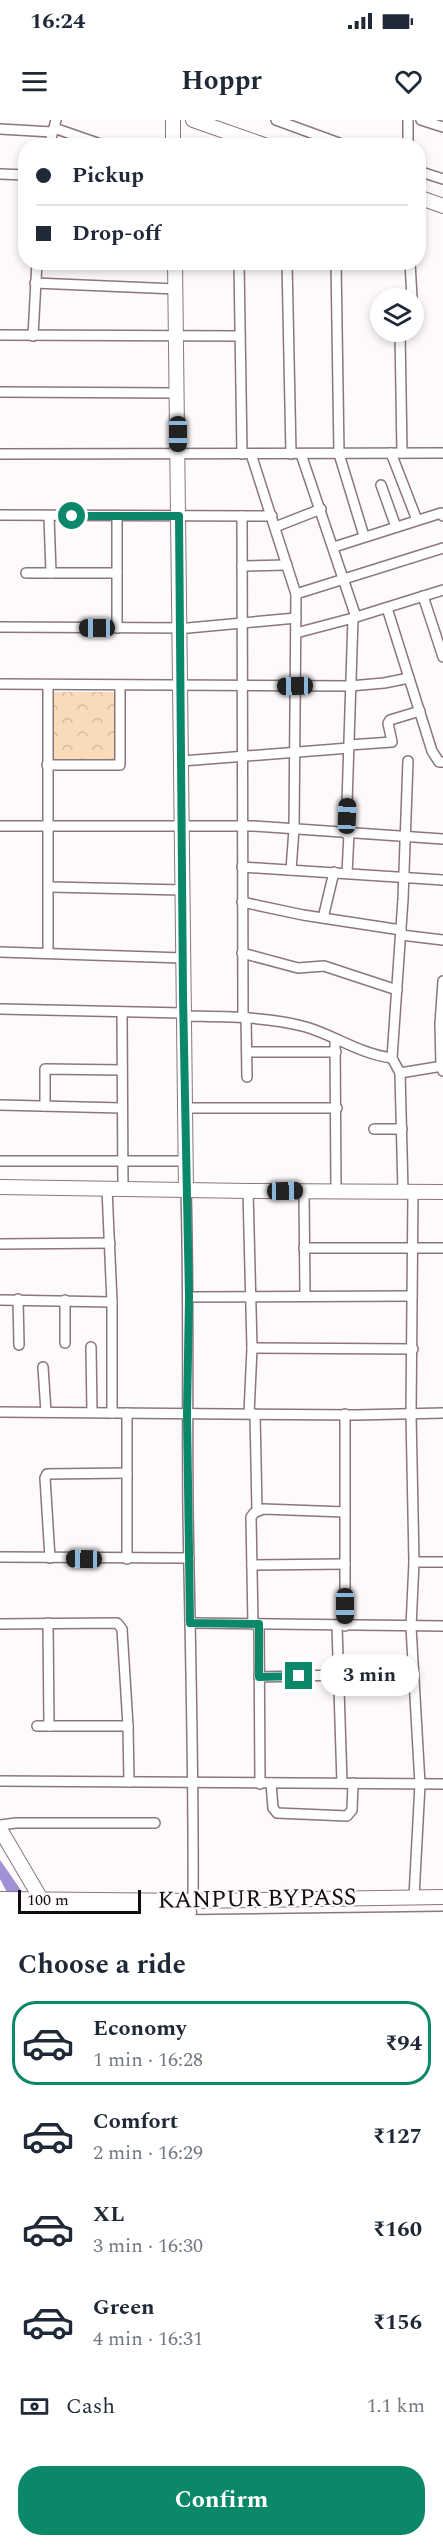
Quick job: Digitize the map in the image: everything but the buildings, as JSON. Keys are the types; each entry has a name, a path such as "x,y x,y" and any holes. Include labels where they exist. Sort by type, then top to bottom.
{"highway":[{"name":"KANPUR BYPASS","path":"4,1903 443,1909"},
{"name":"KANPUR BYPASS","path":"0,1924 57,1926 443,1921"}],"street":[{"path":"173,120 173,138"},
{"path":"193,120 244,138"},
{"path":"276,120 325,138"},
{"path":"408,120 408,138"},
{"path":"421,120 443,127"},
{"path":"0,129 54,127 84,138"},
{"path":"0,174 18,175"},
{"path":"426,174 443,179"},
{"path":"426,200 443,206"},
{"path":"33,336 36,270"},
{"path":"175,270 183,1015 189,1297 187,1414 194,1901"},
{"path":"239,270 240,336 247,454 272,516 296,594 294,829 291,870"},
{"path":"287,270 296,454 321,510 355,617 350,686 347,873"},
{"path":"336,270 339,454 364,536"},
{"path":"410,270 411,288"},
{"path":"35,283 176,289"},
{"path":"0,335 240,336"},
{"path":"400,342 402,453"},
{"path":"0,393 177,393"},
{"path":"391,453 417,520"},
{"path":"0,454 443,453"},
{"path":"381,485 396,527"},
{"path":"275,526 321,510"},
{"path":"334,547 441,513 443,516"},
{"path":"0,515 272,516"},
{"path":"49,516 51,573"},
{"path":"117,516 117,628"},
{"path":"242,516 242,953 248,1077"},
{"path":"296,594 443,548"},
{"path":"242,566 287,565"},
{"path":"26,573 117,573"},
{"path":"296,633 443,590"},
{"path":"423,596 443,657"},
{"path":"387,608 436,760 443,762"},
{"path":"0,627 180,628 296,618"},
{"path":"0,684 350,686 409,678"},
{"path":"48,685 47,826 50,887 48,953"},
{"path":"47,765 120,765 120,685"},
{"path":"182,762 392,742 388,723 390,720 420,711"},
{"path":"408,761 404,878 392,1058 400,1073 402,1129 412,1248 411,1414 414,1562 411,1627 420,1784 414,1897"},
{"path":"0,826 241,826 443,839"},
{"path":"242,867 443,880"},
{"path":"323,918 334,872"},
{"path":"50,887 183,890"},
{"path":"242,902 443,940"},
{"path":"0,952 183,958"},
{"path":"242,953 298,968 324,966 397,990"},
{"path":"400,1073 442,1067 443,981"},
{"path":"0,1009 267,1019 304,1027 363,1052 392,1058"},
{"path":"122,1012 123,1189"},
{"path":"335,1039 336,1191"},
{"path":"247,1052 336,1052"},
{"path":"45,1106 45,1069 122,1070"},
{"path":"0,1106 122,1108"},
{"path":"185,1108 337,1108"},
{"path":"374,1129 402,1129"},
{"path":"0,1161 185,1161"},
{"path":"0,1186 443,1192"},
{"path":"107,1189 112,1302 112,1413"},
{"path":"248,1191 252,1414 257,1511"},
{"path":"304,1191 305,1296"},
{"path":"0,1244 110,1244"},
{"path":"304,1248 443,1248"},
{"path":"189,1297 412,1296"},
{"path":"18,1299 19,1345"},
{"path":"0,1300 112,1302"},
{"path":"65,1300 65,1343"},
{"path":"91,1347 92,1412"},
{"path":"252,1348 413,1349"},
{"path":"43,1367 46,1412"},
{"path":"0,1412 443,1413"},
{"path":"127,1413 127,1559"},
{"path":"342,1783 339,1675 345,1564 345,1414"},
{"path":"50,1558 45,1478 47,1474 127,1473"},
{"path":"260,1784 259,1677 251,1517 257,1511 345,1512"},
{"path":"0,1557 189,1558"},
{"path":"414,1562 443,1562"},
{"path":"252,1565 345,1564"},
{"path":"48,1623 49,1726"},
{"path":"0,1624 117,1623 122,1629 129,1782"},
{"path":"190,1623 443,1626"},
{"path":"259,1677 339,1675"},
{"path":"37,1726 128,1726"},
{"path":"0,1781 443,1784"},
{"path":"271,1783 273,1808 277,1814 347,1816 352,1810 354,1783"},
{"path":"37,1899 0,1827 16,1823 155,1823"},
{"path":"4,1903 37,1899 194,1901 443,1897"}],"green space":[{"path":"52,692 116,692 115,761 53,760"}],"shaded area":[{"path":"0,1860 48,1929 8,1894 0,1879"}],"route":[{"path":"72,516 179,516 183,996 189,1297 187,1414 190,1623 259,1624 259,1677 299,1676"}]}
